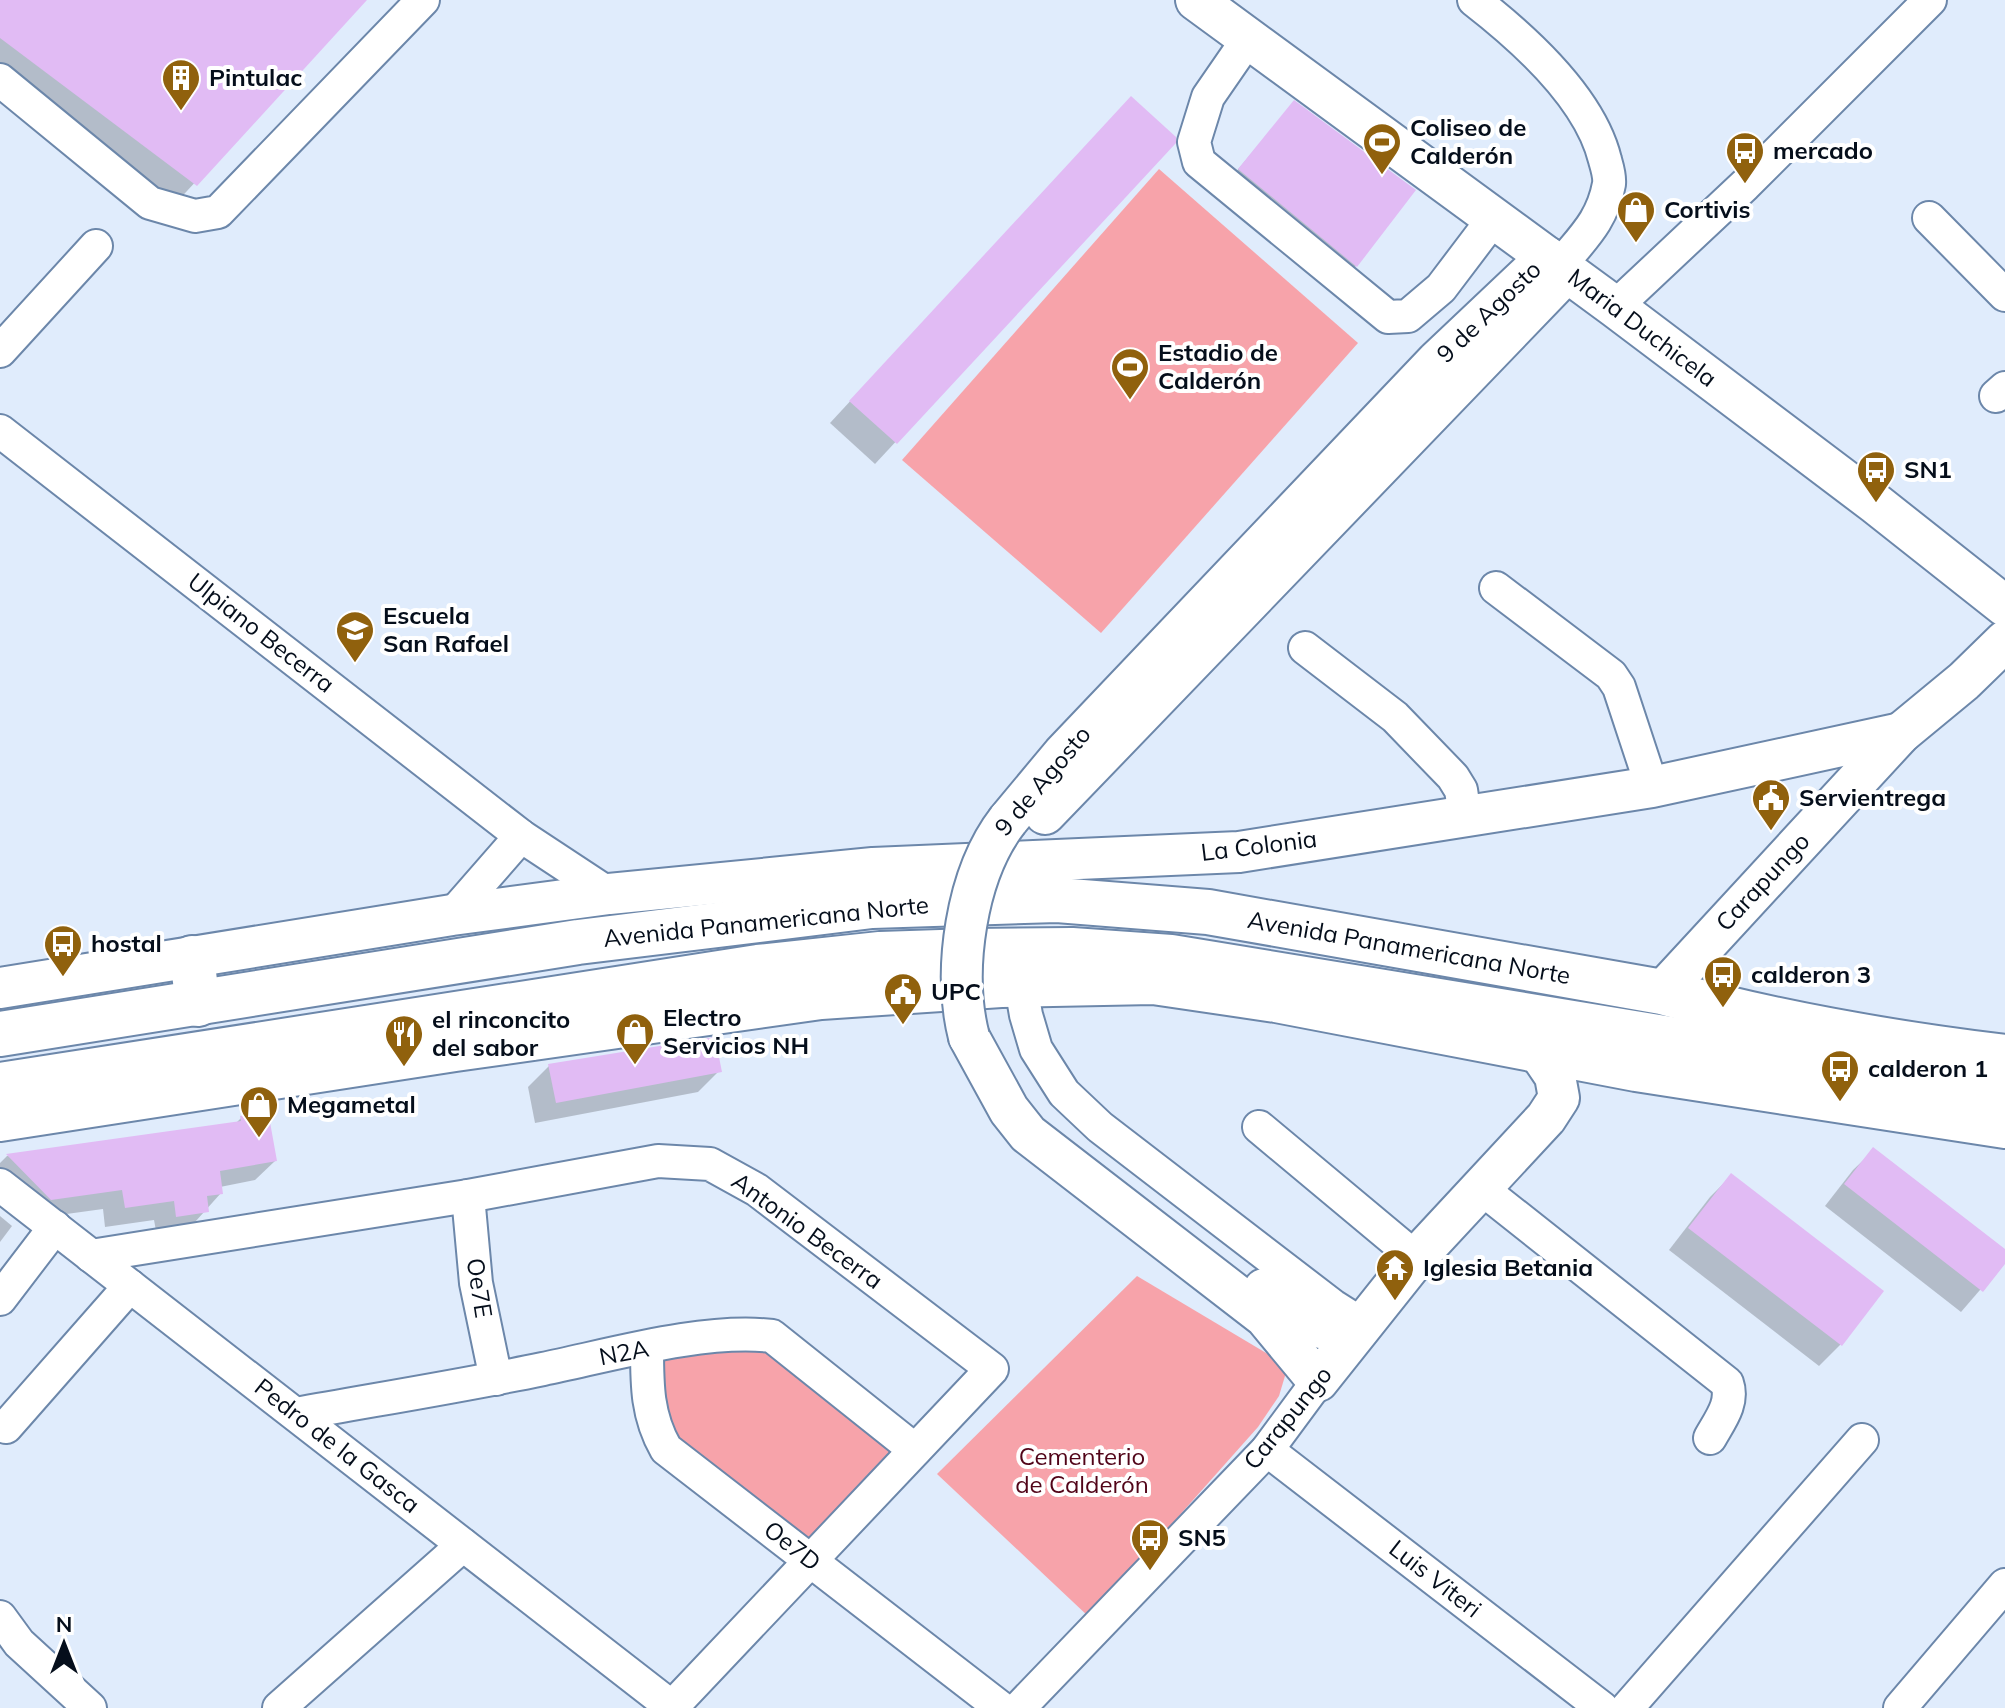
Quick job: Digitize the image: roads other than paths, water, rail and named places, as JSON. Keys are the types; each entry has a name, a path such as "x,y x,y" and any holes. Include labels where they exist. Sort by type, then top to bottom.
{"highway":[{"name":"Avenida Panamericana Norte","path":"0,1034 578,942 872,906 1057,900 1208,912 1662,992 1723,1009 1898,1044 2005,1057"},
{"name":"Avenida Panamericana Norte","path":"0,1085 112,1085 758,967 880,954 1072,950 1171,957 2005,1094"},
{"path":"192,958 198,1004"}],"main road":[{"name":"Maria Duchicela","path":"1196,0 1615,307 1876,504 2005,606"},
{"name":"9 de Agosto","path":"1318,1381 1265,1317 1028,1134 1001,1097 983,1038 983,969 990,923 1020,824 1558,265"},
{"name":"Carapungo","path":"1662,992 1901,733 1964,681 2005,641"},
{"name":"La Colonia","path":"609,894 873,868 1239,852 1652,787 1901,733"},
{"name":"Avenida Panamericana Norte","path":"0,988 452,915 609,894"},
{"name":"Avenida Panamericana Norte","path":"0,1121 112,1085 821,999 1021,986 1153,984 1276,1002 1636,1071 2005,1128"},
{"name":"9 de Agosto","path":"983,1038 1027,1102 1045,1120 1307,1323 1334,1333 1360,1327"},
{"name":"Carapungo","path":"1318,1381 1416,1258 1546,1118 1559,1098 1555,1076 1540,1054"},
{"name":"Carapungo","path":"1546,1118 1589,1090 1636,1071"}],"street":[{"path":"0,80 150,203 195,216 218,212 423,0"},
{"path":"1474,0 1506,24 1558,79 1588,119 1603,150 1610,180 1599,219 1558,265"},
{"path":"1615,307 1745,185 1930,0"},
{"path":"1248,39 1208,97 1194,142 1199,162 1388,317 1408,316 1441,288 1494,218"},
{"path":"1929,218 2005,295"},
{"path":"0,351 96,246"},
{"name":"Ulpiano Becerra","path":"0,431 521,836 609,894"},
{"path":"1496,588 1611,675 1619,687 1652,787"},
{"path":"1305,648 1395,717 1453,777 1461,790 1465,816"},
{"path":"452,915 521,836"},
{"path":"1021,986 1036,1049 1064,1093 1100,1127 1360,1327"},
{"path":"1259,1127 1416,1258"},
{"name":"Antonio Becerra","path":"91,1256 468,1196 658,1161 710,1164 757,1190 992,1369 672,1708"},
{"name":"Pedro de la Gasca","path":"0,1185 672,1708"},
{"path":"1482,1189 1727,1383 1729,1404 1710,1438"},
{"name":"Oe7E","path":"468,1196 476,1283 496,1379"},
{"path":"0,1299 55,1227"},
{"path":"6,1427 130,1286"},
{"name":"N2A","path":"296,1414 496,1379 647,1348 750,1333 772,1336 915,1450"},
{"name":"Oe7D","path":"647,1348 647,1399 655,1430 666,1449 1001,1708"},
{"name":"Carapungo","path":"1019,1708 1267,1450 1318,1381"},
{"path":"1627,1708 1862,1440"},
{"name":"Luis Viteri","path":"1267,1450 1602,1708"},
{"path":"279,1708 463,1545"},
{"path":"1900,1708 2005,1585"},
{"path":"0,1617 19,1643 90,1708"}],"place":[{"name":"Pintulac","path":"181,112"},
{"name":"Coliseo de Calderón","path":"1382,176"},
{"name":"mercado","path":"1745,185"},
{"name":"Cortivis","path":"1636,244"},
{"name":"Estadio de Calderón","path":"1130,401"},
{"name":"SN1","path":"1876,504"},
{"name":"Escuela San Rafael","path":"355,664"},
{"name":"Servientrega","path":"1771,832"},
{"name":"hostal","path":"63,978"},
{"name":"calderon 3","path":"1723,1009"},
{"name":"UPC","path":"903,1026"},
{"name":"Electro Servicios NH","path":"635,1066"},
{"name":"el rinconcito del sabor","path":"404,1068"},
{"name":"calderon 1","path":"1840,1103"},
{"name":"Megametal","path":"259,1139"},
{"name":"Iglesia Betania","path":"1395,1302"},
{"name":"SN5","path":"1150,1572"}],"park label":[{"name":"Cementerio de Calderón","path":"1082,1471"}]}
